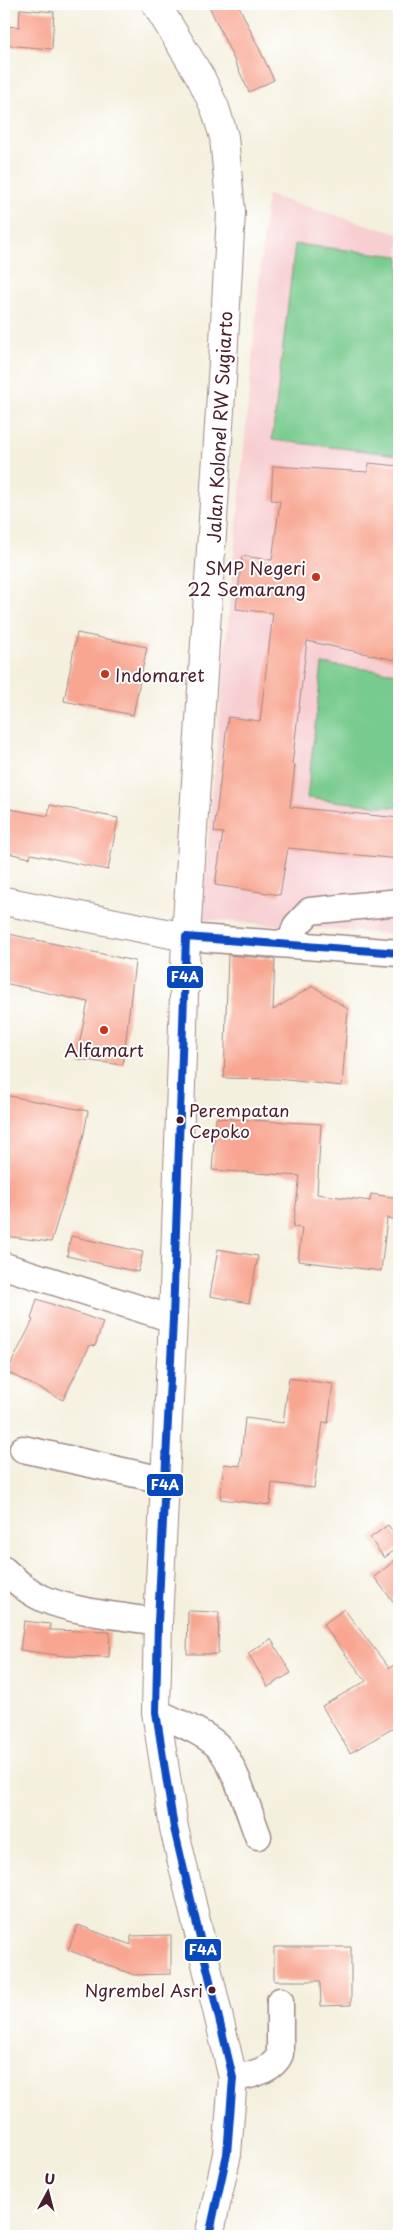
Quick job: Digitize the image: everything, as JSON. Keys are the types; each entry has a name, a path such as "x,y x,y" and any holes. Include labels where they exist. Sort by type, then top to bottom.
{"main road":[{"name":"Jalan Kolonel RW Sugiarto","path":"156,4 201,78 215,108 224,138 231,212 186,937 173,1319 163,1480 156,1712 174,1828 233,2078 226,2154 208,2236"},
{"path":"4,901 186,937"}],"street":[{"path":"290,944 296,926 310,911 399,902"},
{"path":"186,937 399,953"},
{"path":"4,1266 173,1319"},
{"path":"23,1449 163,1480"},
{"path":"4,1570 22,1586 44,1598 67,1606 158,1622"},
{"path":"156,1712 201,1733 217,1746 228,1761 258,1836"},
{"path":"233,2078 244,2076 278,2061 281,2047 280,2002"}],"shaded area":[{"name":"SMP Negeri 22 Semarang","path":"267,195 399,234 399,935 201,919"}],"green space":[{"path":"295,244 399,256 399,455 272,440"},
{"path":"322,664 399,673 399,808 307,798"}],"building":[{"path":"208,4 238,4 274,80 249,92"},
{"path":"20,9 54,12 52,49 4,45 4,26 19,27"},
{"path":"369,463 399,466 399,640 395,660 307,641 292,764 295,765 290,807 399,818 399,859 288,848 280,895 215,885 223,833 214,832 228,717 260,721 273,613 236,609 242,556 272,560 280,501 271,500 273,466 368,472"},
{"name":"Indomaret","path":"77,633 147,647 133,715 64,701"},
{"path":"50,805 118,818 108,870 31,854 30,858 4,852 4,839 10,809 48,816"},
{"path":"4,933 135,961 123,1065 76,1059 88,1002 4,983"},
{"path":"228,955 275,959 273,1010 313,986 348,1009 342,1086 277,1079 224,1078"},
{"path":"4,1095 88,1111 84,1134 51,1242 4,1236"},
{"path":"216,1118 321,1124 317,1194 370,1201 371,1194 399,1198 399,1220 387,1218 381,1271 298,1261 302,1228 293,1227 300,1176 212,1170"},
{"path":"71,1236 143,1252 138,1272 67,1256"},
{"path":"218,1249 258,1256 249,1303 210,1296"},
{"path":"37,1299 103,1322 95,1346 90,1345 63,1400 7,1372 33,1320 31,1319"},
{"path":"289,1378 333,1384 328,1423 323,1422 314,1488 272,1483 270,1505 220,1499 224,1464 240,1466 245,1418 283,1423"},
{"path":"388,1525 399,1540 399,1547 384,1558 370,1538"},
{"path":"399,1557 399,1609 374,1577"},
{"path":"344,1609 389,1668 399,1662 399,1725 350,1753 322,1706 366,1681 323,1625"},
{"path":"188,1611 219,1612 218,1654 187,1654"},
{"path":"24,1621 50,1624 50,1630 110,1632 109,1657 64,1656 20,1650"},
{"path":"271,1639 291,1673 268,1687 248,1653"},
{"path":"78,1925 131,1945 131,1936 171,1935 171,1974 134,1975 68,1950"},
{"path":"274,1947 351,1947 351,2005 321,2006 320,1981 274,1981"}],"transit line":[{"name":"F4A","path":"209,2236 227,2154 233,2078 174,1828 156,1712 158,1622 173,1319 186,937 399,953"}],"place":[{"name":"SMP Negeri 22 Semarang","path":"316,577"},
{"name":"Indomaret","path":"105,674"},
{"name":"Alfamart","path":"104,1030"},
{"name":"Perempatan Cepoko","path":"180,1120"},
{"name":"Ngrembel Asri","path":"212,1990"}]}
